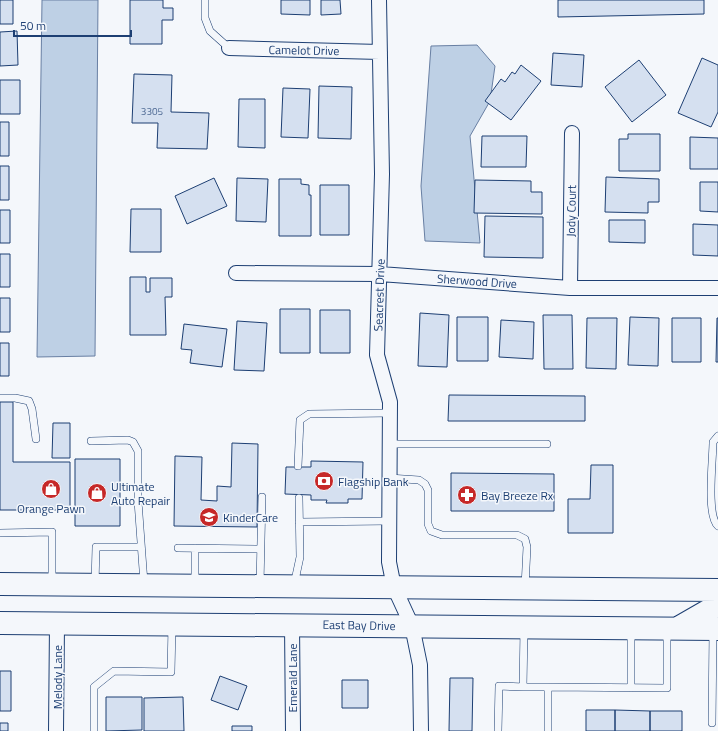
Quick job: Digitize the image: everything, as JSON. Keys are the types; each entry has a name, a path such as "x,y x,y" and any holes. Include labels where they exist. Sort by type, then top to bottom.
{"main road":[{"path":"0,584 718,590"},
{"path":"673,628 718,604"},
{"name":"East Bay Drive","path":"0,623 292,624 716,629"}],"street":[{"name":"Seacrest Drive","path":"379,0 382,174 377,355 390,402 389,562 394,587 412,626 420,665 421,731"},
{"name":"Camelot Drive","path":"229,48 380,52"},
{"name":"Jody Court","path":"570,288 572,133"},
{"name":"Sherwood Drive","path":"236,273 380,274 570,288 718,288"},
{"name":"Melody Lane","path":"56,731 57,624"},
{"name":"Emerald Lane","path":"292,624 293,731"}],"lane":[{"path":"205,0 205,18 210,31 229,48"},
{"path":"0,398 15,398 29,401 32,409 36,439"},
{"path":"298,466 300,420 309,414 390,413"},
{"path":"718,436 713,442 711,503 715,523 718,526"},
{"path":"91,441 128,440 133,442 138,451 138,501 144,585"},
{"path":"390,444 547,444"},
{"path":"389,478 419,480 426,484 428,490 428,524 430,531 442,535 517,536 525,539 527,547 525,588"},
{"path":"260,586 262,497"},
{"path":"294,586 300,557 299,498"},
{"path":"299,522 389,521"},
{"path":"0,533 52,532 52,584"},
{"path":"95,585 96,547 141,547"},
{"path":"178,548 260,549"},
{"path":"194,585 195,548"},
{"path":"94,731 94,687 114,671 171,672 172,624"},
{"path":"523,687 524,627"},
{"path":"631,628 631,688"},
{"path":"498,731 499,686 667,688 673,628"},
{"path":"712,723 716,629"},
{"path":"548,687 548,731"}],"water":[{"path":"42,0 98,0 95,356 37,357"},
{"path":"477,45 495,66 490,101 470,136 480,243 425,241 421,186 431,46"}],"building":[{"path":"0,0 13,0 13,24 0,24"},
{"path":"130,0 163,0 163,8 173,8 173,20 162,20 162,44 130,44"},
{"path":"281,0 310,0 310,15 281,14"},
{"path":"321,0 340,0 341,14 321,15"},
{"path":"558,0 704,0 704,14 558,17"},
{"path":"17,31 18,65 0,66 0,32"},
{"path":"553,53 584,55 582,87 551,85"},
{"path":"702,58 718,65 718,112 711,127 678,113"},
{"path":"639,60 666,95 632,122 605,87"},
{"path":"521,65 541,81 511,120 485,101 501,79 505,82 512,72 515,74"},
{"path":"134,74 172,75 171,112 209,113 207,149 157,148 158,123 132,123"},
{"path":"0,80 20,80 20,114 0,114"},
{"path":"319,86 352,87 351,139 318,138"},
{"path":"283,88 310,89 308,138 281,137"},
{"path":"239,99 265,99 265,148 238,147"},
{"path":"0,122 9,122 9,156 0,156"},
{"path":"628,134 660,134 660,171 619,171 619,139 628,139"},
{"path":"482,136 527,136 526,167 481,167"},
{"path":"690,137 718,138 718,169 690,169"},
{"path":"0,166 9,166 9,200 0,200"},
{"path":"606,177 659,179 659,202 648,202 648,213 605,212"},
{"path":"214,178 227,206 187,224 175,196"},
{"path":"237,178 268,179 266,222 236,221"},
{"path":"279,179 301,179 301,184 309,185 309,195 311,195 311,236 279,236"},
{"path":"475,180 531,181 531,192 542,192 542,214 474,213"},
{"path":"700,182 718,182 718,212 700,211"},
{"path":"320,185 349,185 349,235 320,235"},
{"path":"131,209 161,209 161,252 130,252"},
{"path":"0,210 10,210 10,243 0,243"},
{"path":"485,216 543,217 543,258 484,257"},
{"path":"609,220 645,220 645,243 609,242"},
{"path":"693,224 718,225 718,256 693,255"},
{"path":"0,254 10,254 10,287 0,287"},
{"path":"130,277 146,277 146,292 150,292 150,278 172,278 172,297 165,297 166,335 130,335"},
{"path":"0,298 10,298 10,332 0,332"},
{"path":"280,309 310,309 310,353 280,353"},
{"path":"320,310 350,310 350,353 320,353"},
{"path":"420,313 449,315 447,367 418,366"},
{"path":"543,315 572,315 573,369 544,369"},
{"path":"457,317 488,317 488,361 457,361"},
{"path":"630,317 659,318 658,366 628,365"},
{"path":"587,318 617,318 616,369 586,368"},
{"path":"672,318 701,318 701,362 672,362"},
{"path":"717,318 718,362 716,362"},
{"path":"501,320 534,322 533,359 499,357"},
{"path":"237,321 267,323 264,371 234,370"},
{"path":"184,324 227,329 222,367 190,363 192,350 181,349"},
{"path":"0,343 9,343 9,376 0,376"},
{"path":"449,395 585,396 585,421 448,421"},
{"path":"0,402 13,402 13,462 70,462 70,510 0,510"},
{"path":"53,423 70,423 70,458 52,458"},
{"path":"232,443 258,444 257,527 174,526 175,456 202,457 201,500 217,501 217,486 231,487"},
{"name":"Ultimate Auto Repair","path":"75,459 120,459 120,526 75,526"},
{"name":"Flagship Bank","path":"311,461 363,462 362,499 348,499 348,503 326,503 327,500 311,500 311,495 285,494 286,467 311,467"},
{"path":"591,465 613,465 613,533 568,533 568,499 590,499"},
{"path":"451,473 554,474 554,511 451,511"},
{"path":"0,671 11,671 11,711 0,711"},
{"path":"220,676 247,686 238,710 211,700"},
{"path":"450,678 473,678 472,731 449,731"},
{"path":"342,680 368,680 368,708 342,708"},
{"path":"106,697 142,697 142,730 106,731"},
{"path":"183,697 184,731 144,731 144,698"},
{"path":"586,710 615,710 615,731 586,731"},
{"path":"615,710 650,711 650,731 615,731"},
{"path":"650,711 682,711 682,731 650,731"},
{"path":"0,723 8,723 8,731 0,731"},
{"path":"232,726 252,726 252,731 232,731"}],"place":[{"name":"Flagship Bank","path":"324,481"},
{"name":"Orange Pawn","path":"51,489"},
{"name":"Ultimate Auto Repair","path":"97,493"},
{"name":"Bay Breeze Rx","path":"467,495"},
{"name":"KinderCare","path":"209,517"}]}
